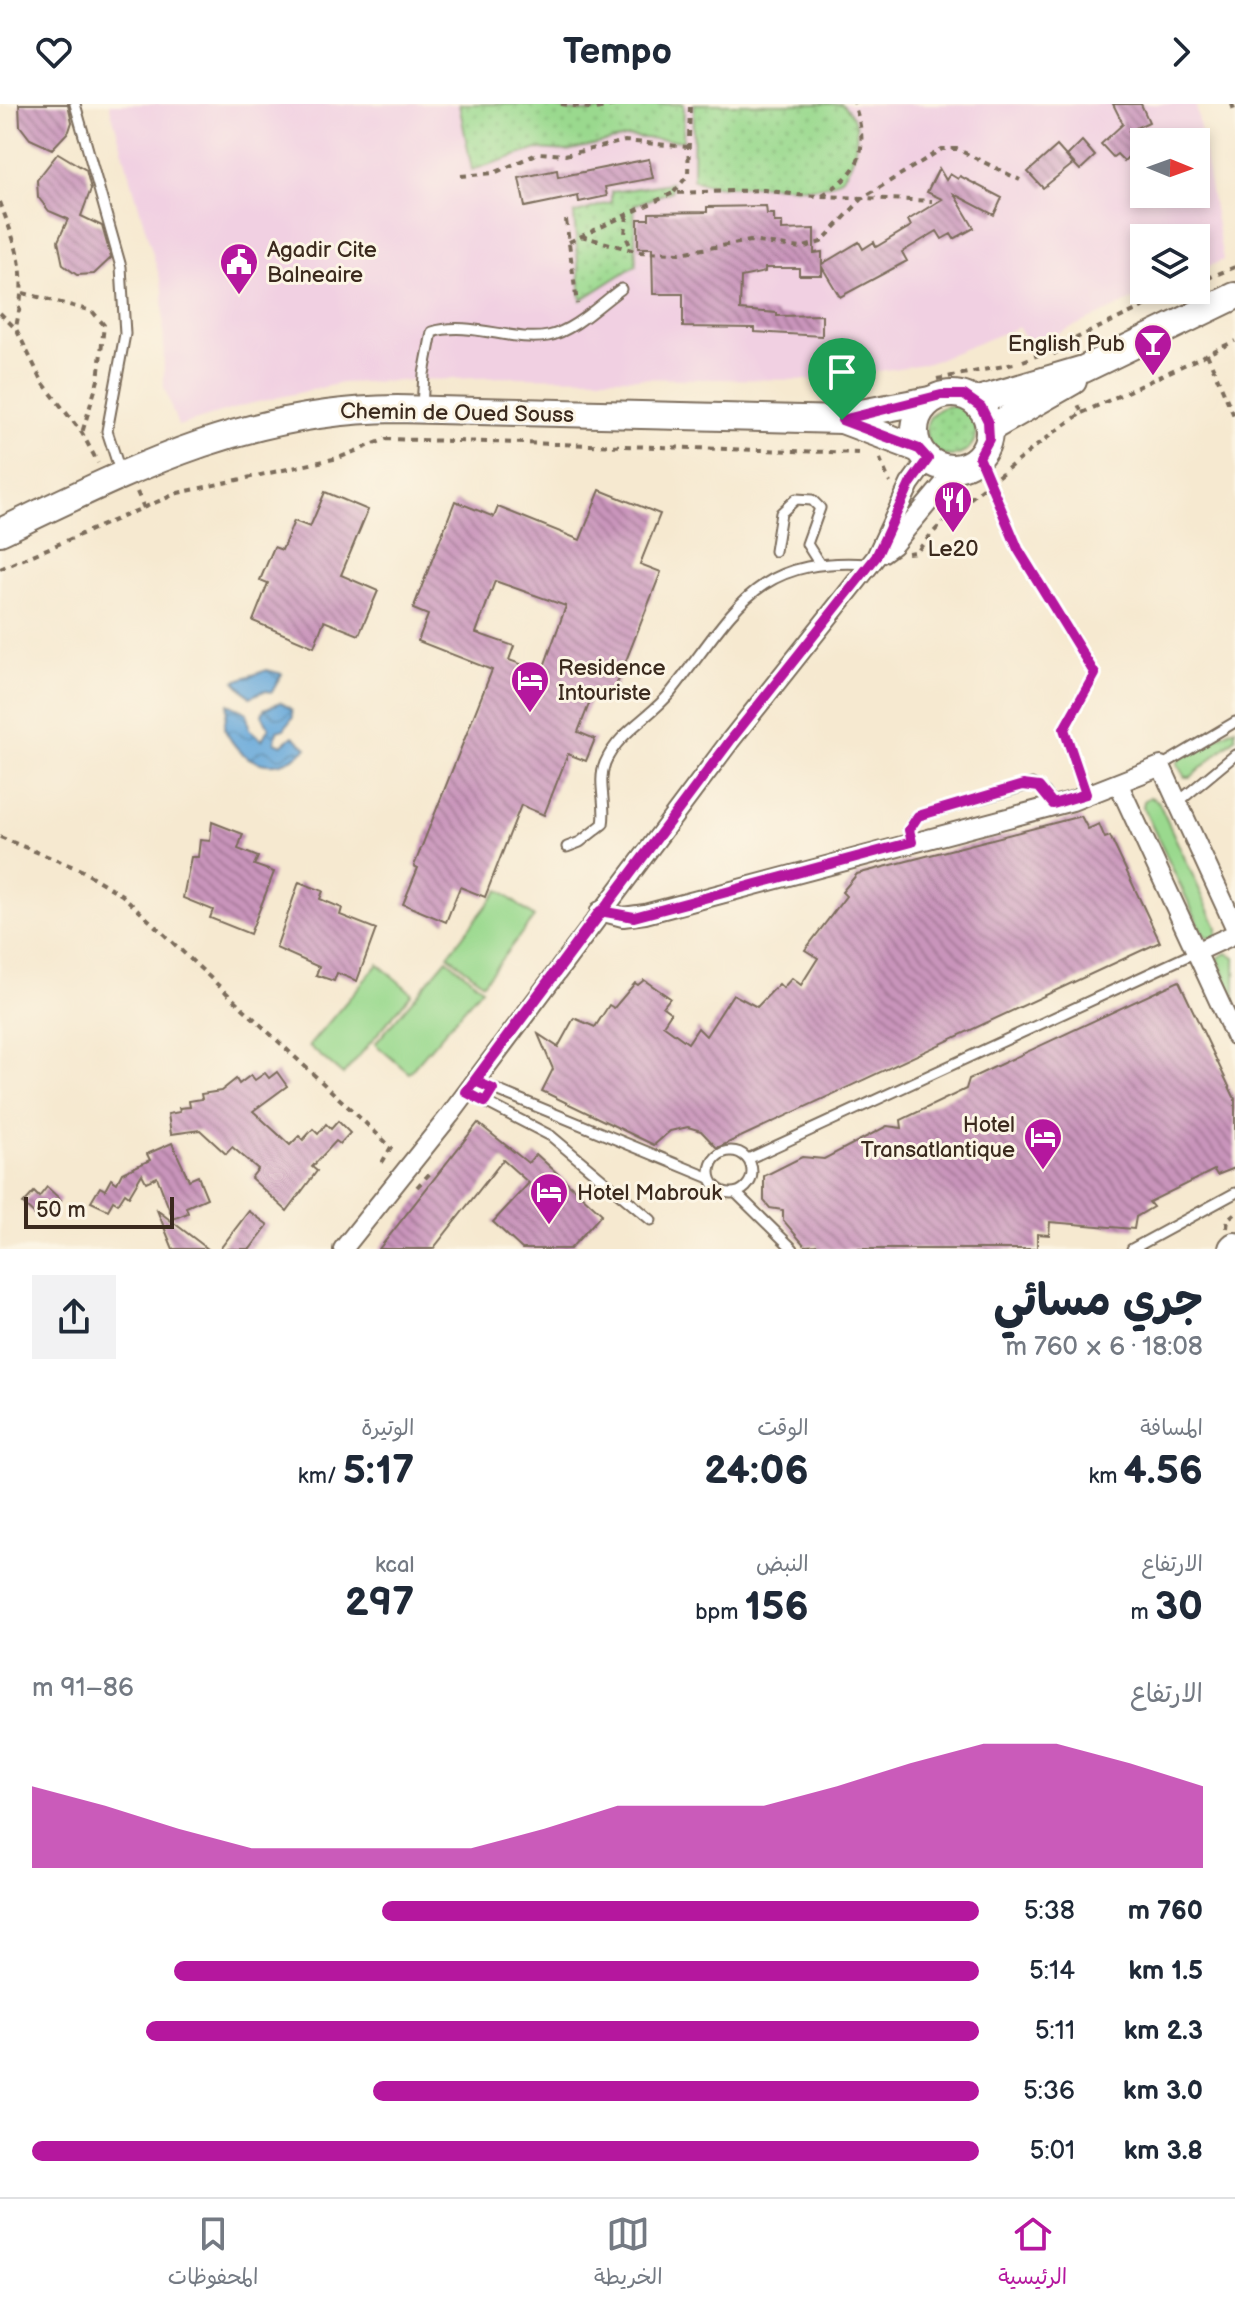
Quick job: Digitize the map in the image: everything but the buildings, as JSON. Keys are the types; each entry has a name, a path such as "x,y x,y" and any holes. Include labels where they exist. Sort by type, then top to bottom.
{"street":[{"path":"989,429 1073,376 1235,296"},
{"path":"975,401 1073,376"},
{"name":"Chemin de Oued Souss","path":"0,532 111,469 298,416 356,409 842,420 930,390"},
{"path":"343,1249 471,1087 600,911 874,561 893,545 968,463 989,439 985,413 975,401 930,390 915,428 924,454 936,465 968,463"},
{"name":"Chemin de Oued Souss","path":"842,420 924,454"},
{"path":"874,561 924,454"},
{"path":"600,911 634,917 1053,804 1119,785 1161,766 1235,927"},
{"path":"1119,785 1235,1036"},
{"path":"1196,952 1235,934"}],"lane":[{"path":"75,104 121,267 125,334 107,431 111,469"},
{"path":"422,410 424,374 432,332 449,327 548,336 579,320 621,289"},
{"path":"775,551 781,513 796,499 812,500 820,508 807,544 819,563"},
{"path":"567,847 580,842 603,824 603,768 613,746 671,692 733,609 764,584 819,563 874,561"},
{"path":"1161,766 1235,722"},
{"path":"1177,803 1235,755"},
{"path":"912,842 909,830 918,816 996,792 1032,784 1045,792 1053,804"},
{"path":"748,1159 1196,952"},
{"path":"471,1087 710,1178 720,1191 736,1193 793,1249"},
{"path":"471,1087 551,1136 651,1220"},
{"path":"710,1178 712,1161 725,1151 742,1153 748,1159 752,1175 749,1183 736,1193"},
{"path":"1132,1249 1235,1193"}],"path":[{"path":"561,104 596,109 619,104"},
{"path":"673,193 688,175 690,104"},
{"path":"820,196 847,181 860,159 862,128 854,104"},
{"path":"1232,104 1235,113"},
{"path":"461,176 494,173 539,153 565,155 625,141 688,147"},
{"path":"581,236 632,250 680,253 750,241 801,248 821,242 864,197 942,149 957,149 1020,180"},
{"path":"569,242 673,193 764,190 932,201"},
{"path":"0,202 21,260 23,293 16,329"},
{"path":"627,215 625,234 632,250"},
{"path":"566,220 579,320"},
{"path":"1210,277 1235,267"},
{"path":"23,293 92,311 104,325 98,380 82,433"},
{"path":"930,390 1053,349 1149,304"},
{"path":"0,313 16,329 43,383 111,469"},
{"path":"893,545 911,554 917,552 933,530 970,496 1040,440 1082,413 1235,341"},
{"path":"1053,349 1073,376 1082,413"},
{"path":"1207,354 1235,418"},
{"path":"0,569 178,493 338,458 386,439 867,453"},
{"path":"968,463 991,482 1018,549 1095,674 1064,729 1086,794"},
{"path":"0,837 81,870 122,895 391,1147 383,1161 419,1188 438,1163"}],"shaded area":[{"path":"109,104 1196,104 1200,128 1130,128 1130,208 1210,208 1210,185 1223,260 1210,266 1210,224 1130,224 1130,301 1030,346 1018,327 929,363 825,380 505,377 342,383 249,404 178,426 164,387 163,289"}],"green space":[{"path":"459,104 550,104 568,111 591,112 626,104 684,104 683,141 629,137 567,151 537,149 472,170"},
{"path":"694,104 841,104 850,111 856,125 852,161 845,174 824,186 728,186 701,182 693,179"},
{"path":"671,183 671,191 634,205 636,265 581,300 574,214 611,202 611,192"},
{"path":"951,406 969,413 976,431 969,449 951,456 933,449 926,431 933,413"},
{"path":"1235,728 1235,738 1191,777 1185,777 1177,764 1181,757"},
{"path":"1150,797 1158,801 1217,927 1217,936 1210,939 1204,935 1143,807 1144,801"},
{"path":"499,890 534,917 483,983 448,955"},
{"path":"1227,953 1235,958 1235,1001 1218,958"},
{"path":"447,959 482,988 409,1073 375,1044"},
{"path":"378,964 412,993 343,1075 309,1046"}],"water":[{"path":"267,670 282,674 272,692 264,691 250,697 235,681"},
{"path":"281,702 292,710 293,717 284,729 277,731 275,742 282,745 293,736 307,748 283,762 260,763 249,758 231,741 224,728 228,704 247,713 249,729 262,740 269,727 262,715 264,709"}],"place":[{"name":"Agadir Cite Balneaire","path":"239,296"},
{"name":"English Pub","path":"1153,377"},
{"name":"Le20","path":"953,534"},
{"name":"Residence Intouriste","path":"530,714"},
{"name":"Hotel Transatlantique","path":"1043,1171"},
{"name":"Hotel Mabrouk","path":"549,1226"}],"route":[{"path":"842,420 919,449 928,459 910,484 876,557 730,741 600,911 475,1081 493,1089 485,1102 466,1092 600,911 634,917 912,842 909,830 918,816 1023,785 1039,787 1053,804 1072,801 1086,794 1064,729 1095,674 1018,549 979,457 989,439 985,413 975,401 952,393 842,420"}]}
